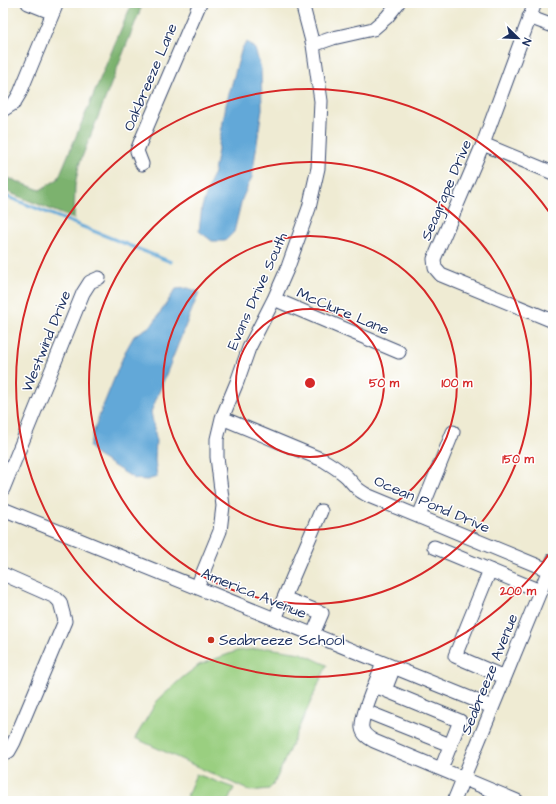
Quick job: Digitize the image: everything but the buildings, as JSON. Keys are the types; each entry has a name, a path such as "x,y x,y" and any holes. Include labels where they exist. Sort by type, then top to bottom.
{"street":[{"path":"3,110 14,103 20,93 55,8 28,3"},
{"name":"Oakbreeze Lane","path":"142,164 137,151 200,3"},
{"name":"Evans Drive South","path":"197,587 220,531 223,506 217,457 217,439 222,418 249,348 274,299 309,208 318,168 321,101 313,45 302,3"},
{"path":"313,45 333,38 373,29 387,18 398,3"},
{"name":"Seagrape Drive","path":"535,3 483,144 434,259 435,268 441,275 553,321"},
{"path":"529,17 553,26"},
{"path":"483,144 553,173"},
{"name":"Westwind Drive","path":"3,489 83,293 90,282 99,278"},
{"name":"McClure Lane","path":"274,299 399,352"},
{"name":"Ocean Pond Drive","path":"222,418 323,460 347,477 356,489 419,516 551,565"},
{"path":"419,516 453,432"},
{"name":"America Avenue","path":"3,509 492,707"},
{"path":"275,619 321,511"},
{"path":"434,547 540,591"},
{"name":"Seabreeze Avenue","path":"454,801 551,565"},
{"path":"490,570 455,656 504,677"},
{"path":"3,574 55,598 60,602 65,621 14,742 9,751 3,755"},
{"path":"284,598 322,613 313,634"},
{"path":"388,665 380,688 365,711 362,728 366,736 374,741 440,770 517,801"},
{"path":"380,688 460,721 440,770"},
{"path":"365,711 450,745"}],"green space":[{"path":"132,3 143,3 79,165 75,186 74,219 3,190 3,176 40,190 58,179"},
{"path":"268,648 301,653 327,665 274,784 269,789 250,791 135,738 157,701 199,665 237,651"},
{"path":"196,774 234,788 228,801 193,801 186,798"}],"water":[{"path":"247,42 255,49 261,69 262,109 252,177 242,199 234,232 225,241 212,241 199,231 202,207 214,172 226,105 242,48"},
{"path":"188,288 199,292 151,412 156,438 155,460 157,477 147,480 135,479 96,455 89,446 99,416 125,352 134,336 152,325 176,289"}],"waterway":[{"path":"3,195 171,262"}],"place":[{"name":"Seabreeze School","path":"211,640"}]}
